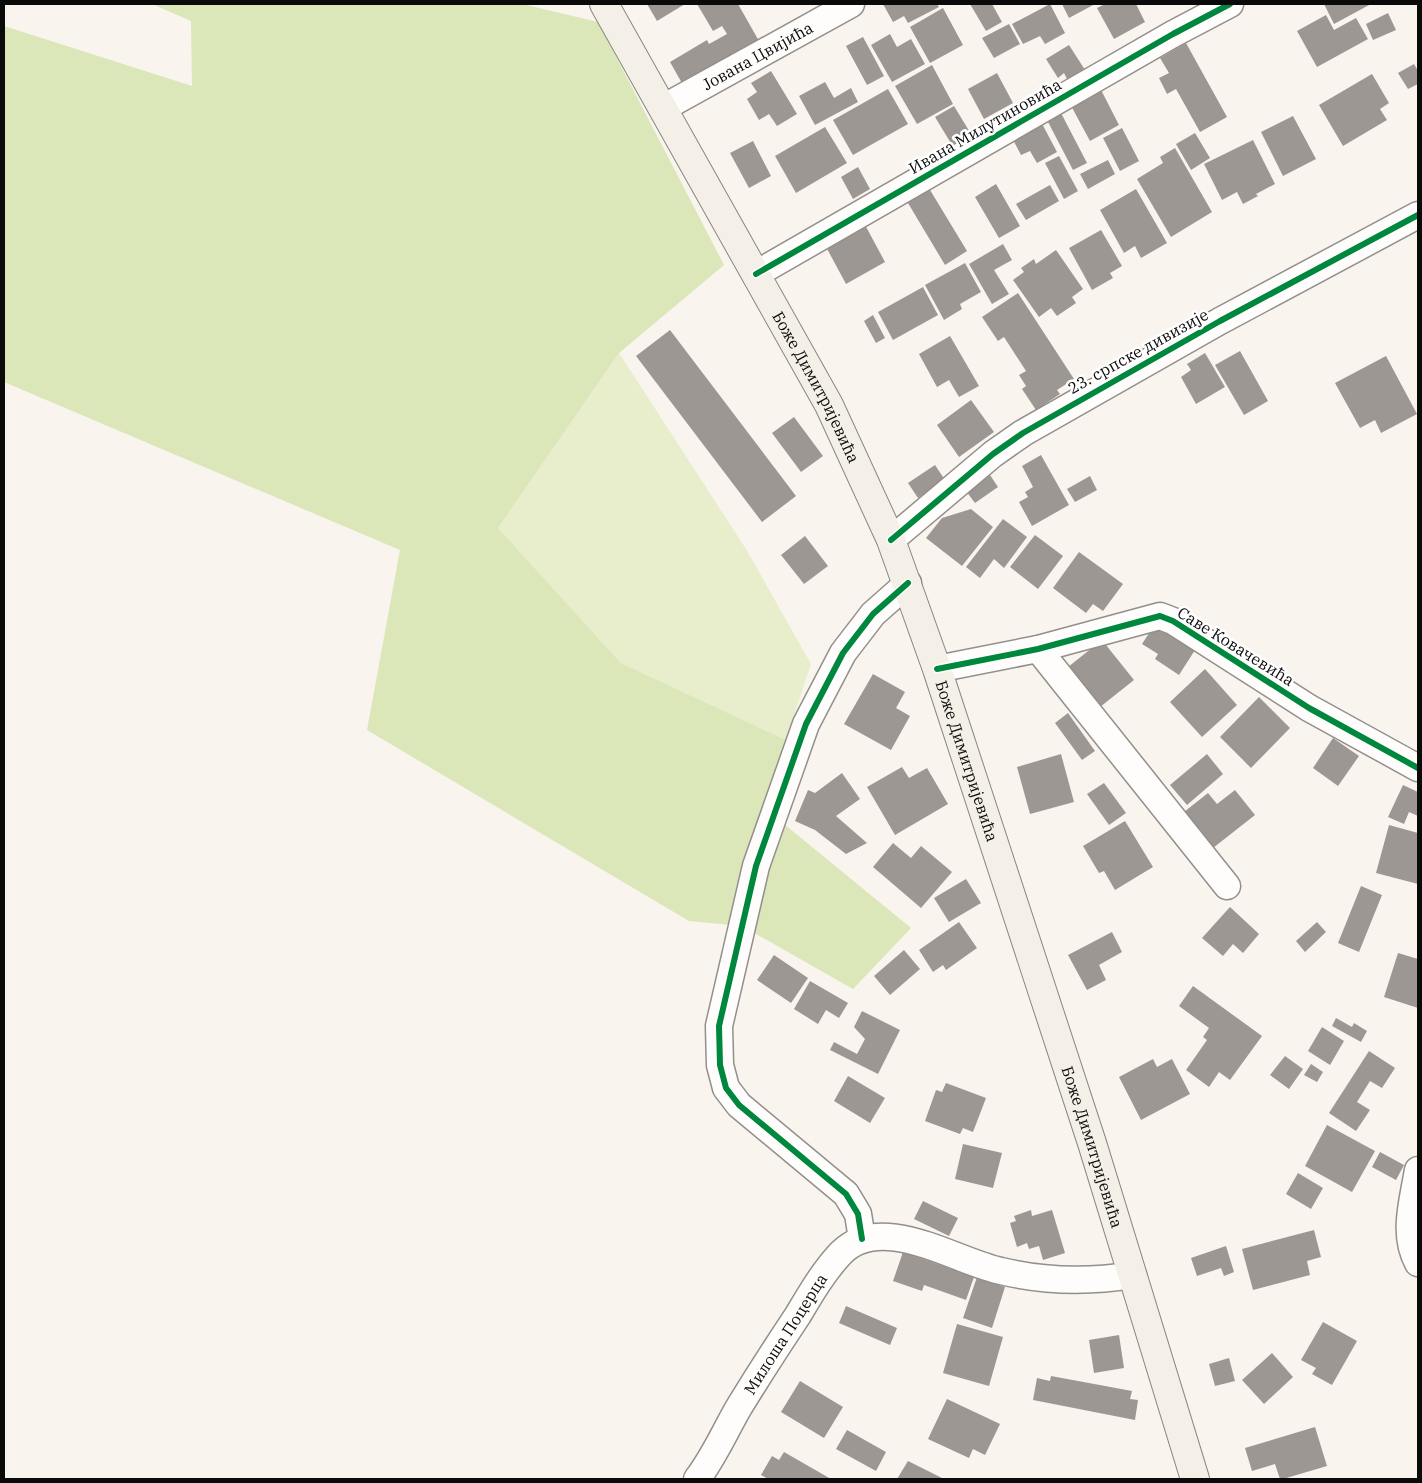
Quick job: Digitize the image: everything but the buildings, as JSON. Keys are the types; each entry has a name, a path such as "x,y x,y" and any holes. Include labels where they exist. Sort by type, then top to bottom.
{"main road":[{"name":"Боже Димитријевића","path":"604,4 829,405 891,540 908,582 1133,1275 1196,1479"}],"street":[{"name":"Јована Цвијића","path":"663,108 851,4"},
{"name":"Ивана Милутиновића","path":"756,274 1173,34 1230,4"},
{"name":"23. српске дивизије","path":"891,540 994,454 1024,433 1220,321 1418,215"},
{"path":"862,1239 858,1214 846,1194 739,1105 726,1088 720,1065 719,1026 756,866 806,724 843,653 873,614 908,582"},
{"name":"Саве Ковачевића","path":"937,669 1038,649 1160,616 1173,621 1309,708 1418,768"},
{"path":"1038,649 1227,886"},
{"path":"1418,1170 1408,1226 1411,1250 1418,1263"},
{"name":"Милоша Поцерца","path":"697,1479 818,1282 848,1246 862,1239 889,1237 908,1240 1000,1271 1026,1276 1108,1279 1133,1275"}],"green space":[{"path":"152,4 522,4 598,22 724,265 619,353 498,528 621,663 786,740 768,811 911,928 853,989 742,926 689,921 367,730 400,550 4,382 4,26 192,86 191,21"},
{"path":"619,353 746,549 811,664 786,740 621,663 498,528"}],"cycle path":[{"path":"756,274 1173,34 1230,4"},
{"path":"891,540 993,454 1023,433 1220,321 1418,215"},
{"path":"862,1239 858,1214 846,1194 739,1105 726,1088 720,1065 719,1026 756,866 806,724 843,653 873,614 908,583"},
{"path":"937,669 1038,649 1160,616 1173,621 1309,708 1418,768"}]}
